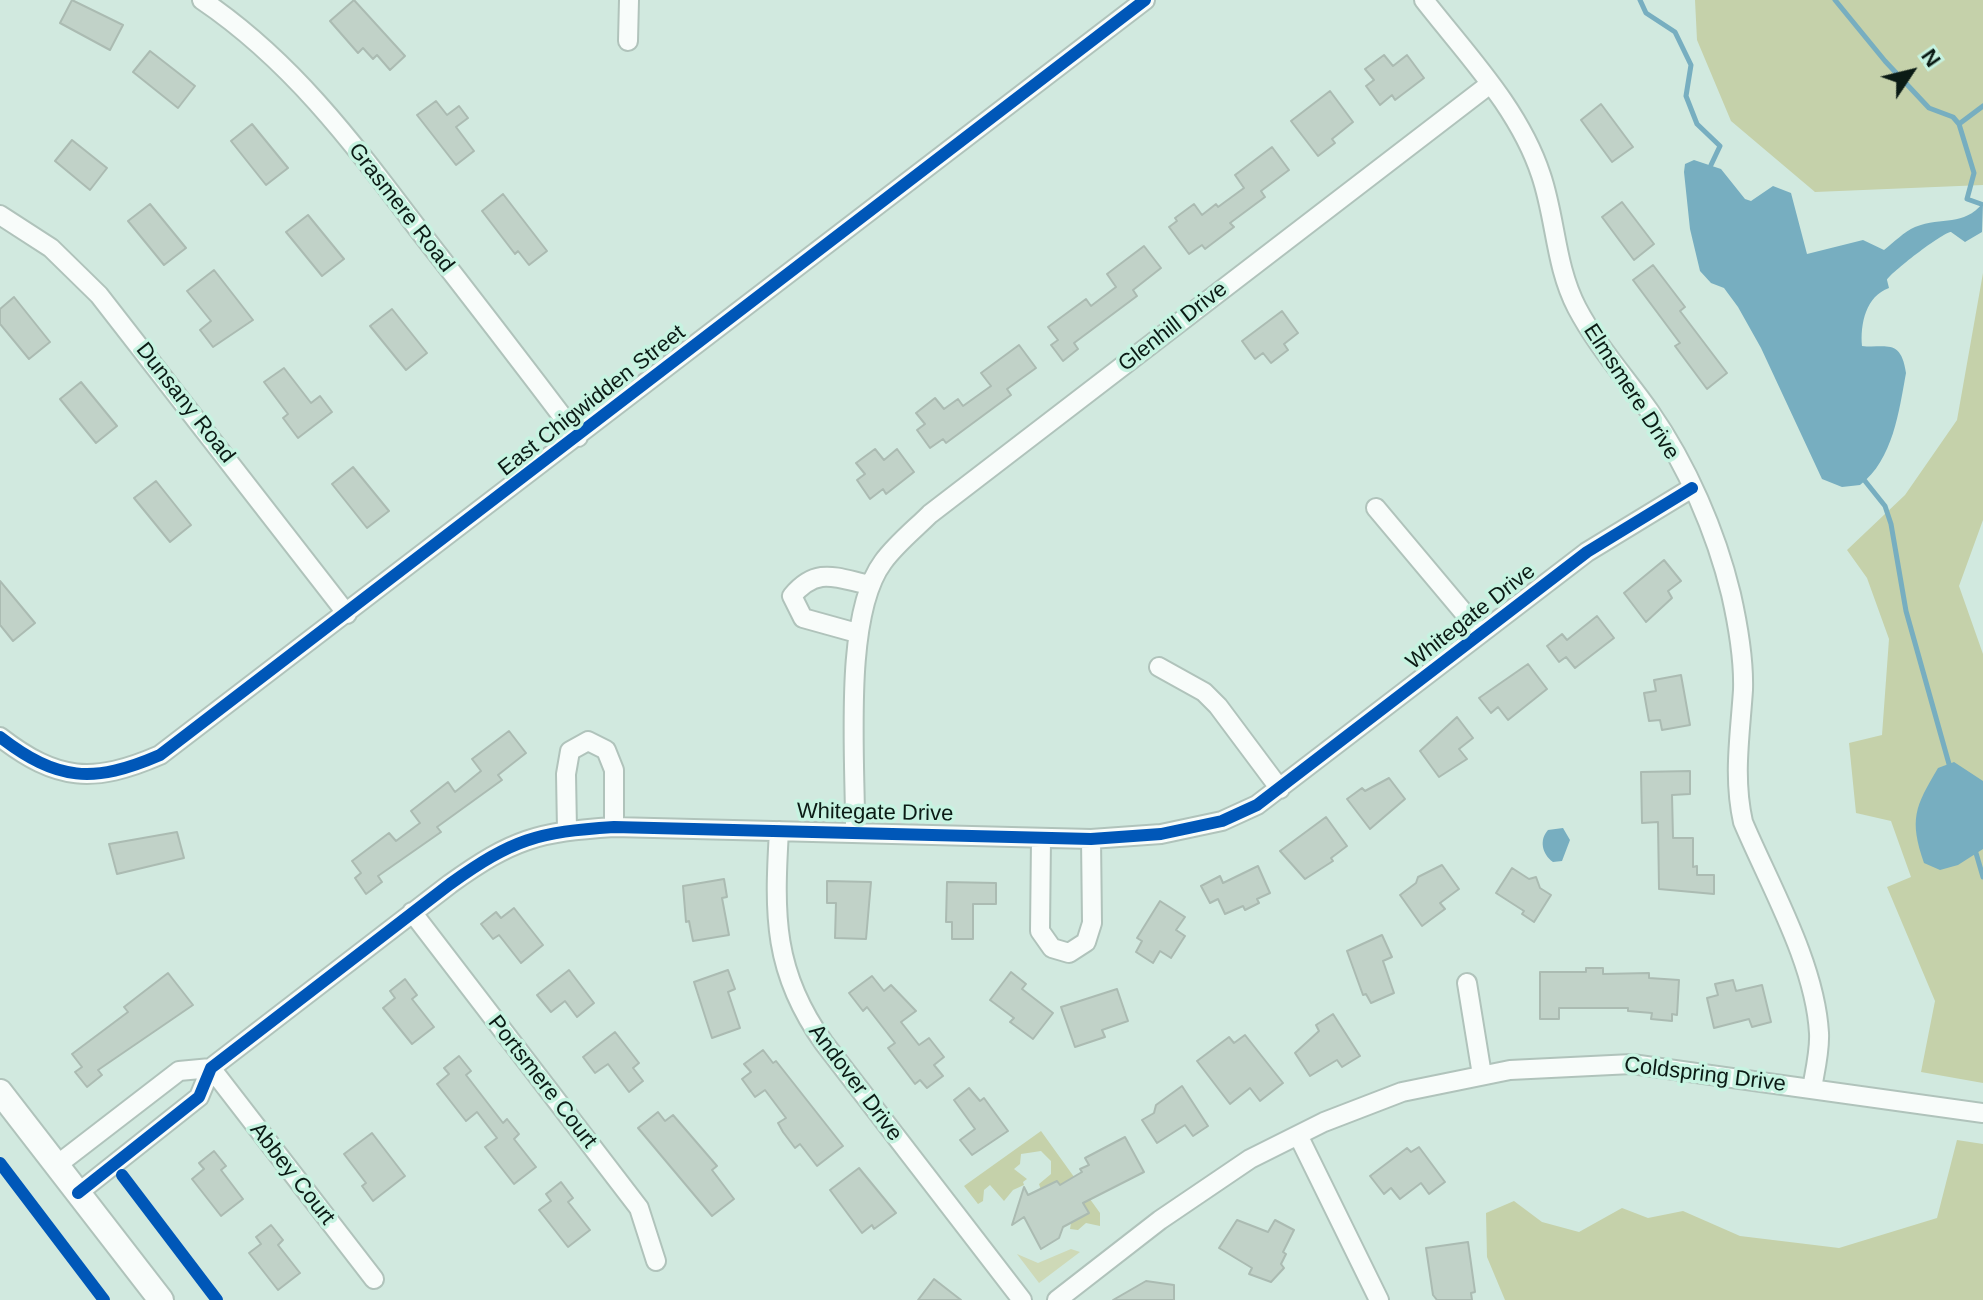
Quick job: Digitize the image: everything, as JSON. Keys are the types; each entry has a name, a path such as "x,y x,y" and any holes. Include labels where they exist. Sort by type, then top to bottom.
{"main road":[{"path":"0,1092 161,1300"}],"street":[{"name":"Grasmere Road","path":"202,0 243,28 296,78 360,153 578,437"},
{"path":"628,41 629,0"},
{"name":"East Chigwidden Street","path":"0,737 40,766 66,773 112,772 160,755 1145,0"},
{"name":"Elmsmere Drive","path":"1424,0 1490,84 1528,140 1541,174 1557,257 1578,310 1653,416 1692,488 1721,559 1737,619 1743,689 1735,778 1743,822 1807,973 1815,1004 1819,1036 1812,1088"},
{"name":"Glenhill Drive","path":"855,833 857,633 870,585 882,563 930,514 1490,84"},
{"name":"Dunsany Road","path":"0,215 51,248 99,295 347,614"},
{"name":"Whitegate Drive","path":"78,1193 199,1097 211,1068 412,912 488,857 517,843 567,830 614,827 1091,839 1161,834 1222,821 1280,789 1587,552 1692,488"},
{"path":"1376,508 1481,633"},
{"path":"857,633 803,618 792,596 805,580 824,576 870,585"},
{"path":"1159,667 1211,699 1280,789"},
{"path":"567,830 566,774 570,751 588,741 606,750 614,770 614,827"},
{"name":"Andover Drive","path":"779,831 775,897 778,945 797,1002 824,1043 1022,1300"},
{"path":"1041,839 1040,931 1052,948 1069,953 1086,942 1092,923 1091,839"},
{"name":"Portsmere Court","path":"412,912 639,1208 656,1261"},
{"path":"1467,983 1482,1075"},
{"name":"Coldspring Drive","path":"1057,1300 1160,1220 1250,1159 1298,1135 1402,1092 1482,1075 1510,1070 1632,1064 1983,1113"},
{"name":"Whitegate Drive","path":"57,1165 179,1071 211,1068"},
{"name":"Abbey Court","path":"211,1068 374,1279"},
{"path":"1298,1135 1379,1300"}],"green space":[{"path":"1695,0 1983,0 1983,185 1815,192 1731,121 1697,40"},
{"path":"1983,273 1983,520 1959,586 1983,654 1983,1083 1921,1072 1935,1001 1887,887 1911,877 1891,821 1856,813 1849,743 1882,735 1889,639 1867,578 1847,550 1905,495 1957,420"},
{"path":"1041,1131 1100,1213 1100,1226 1086,1223 1078,1230 1070,1229 1071,1223 1088,1213 1071,1183 1041,1190 1039,1184 1051,1174 1051,1161 1041,1151 1021,1154 1020,1164 1014,1169 1027,1179 1004,1201 990,1185 984,1190 983,1201 978,1204 964,1186"},
{"path":"1957,1140 1983,1144 1983,1300 1505,1300 1487,1257 1486,1213 1514,1201 1542,1222 1579,1232 1622,1208 1648,1218 1683,1211 1740,1236 1839,1248 1937,1218"},
{"path":"1071,1249 1080,1252 1039,1283 1017,1254 1038,1263"}],"water":[{"path":"1694,160 1721,169 1745,199 1751,201 1773,186 1791,193 1807,254 1863,240 1884,250 1915,227 1960,218 1983,203 1982,232 1965,242 1951,232 1928,246 1890,276 1887,280 1889,288 1875,297 1866,312 1862,346 1896,349 1906,373 1897,419 1887,449 1871,475 1860,485 1842,487 1822,479 1761,348 1738,307 1724,288 1711,283 1700,271 1690,229 1684,172 1685,164"},
{"path":"1954,762 1983,781 1983,849 1958,865 1940,870 1924,863 1917,835 1917,814 1938,768"},
{"path":"1563,828 1570,840 1562,861 1553,862 1544,851 1543,838 1548,830"}],"building":[{"path":"72,0 123,25 110,50 60,23"},
{"path":"354,0 405,56 390,70 377,55 373,59 363,48 358,53 330,21"},
{"path":"150,51 195,86 178,108 133,72"},
{"path":"1384,55 1393,66 1407,55 1424,78 1395,100 1392,95 1380,105 1366,86 1374,80 1365,69"},
{"path":"1330,91 1353,122 1332,139 1335,143 1318,156 1291,121"},
{"path":"436,101 447,115 459,106 468,118 456,127 474,151 456,165 417,115"},
{"path":"1601,104 1633,147 1612,162 1581,120"},
{"path":"252,124 288,168 266,185 231,141"},
{"path":"72,140 107,168 90,190 55,161"},
{"path":"1272,147 1289,170 1261,191 1265,197 1230,223 1234,227 1205,249 1202,245 1189,254 1169,227 1177,221 1175,218 1194,204 1202,215 1244,188 1235,175"},
{"path":"503,194 547,251 529,265 518,251 515,254 482,211"},
{"path":"1622,202 1654,244 1634,260 1602,217"},
{"path":"150,204 186,248 164,265 128,221"},
{"path":"308,215 344,259 322,276 286,232"},
{"path":"1144,246 1161,268 1133,290 1137,296 1074,343 1078,349 1063,361 1051,345 1058,340 1048,327 1086,299 1091,306 1116,287 1107,274"},
{"path":"1653,265 1685,307 1680,311 1727,373 1707,389 1675,346 1680,343 1633,280"},
{"path":"214,270 253,320 213,347 200,330 211,321 187,291"},
{"path":"14,297 50,342 29,359 0,324 0,309"},
{"path":"392,309 427,353 406,370 370,326"},
{"path":"1282,311 1298,333 1284,344 1288,350 1271,363 1263,353 1255,359 1242,341"},
{"path":"1019,345 1036,368 1007,389 1011,395 946,443 943,439 930,448 917,430 925,424 916,413 935,398 944,409 958,399 963,406 991,386 981,373"},
{"path":"284,368 311,403 320,396 332,412 298,438 283,418 288,414 264,382"},
{"path":"81,382 117,426 96,443 60,399"},
{"path":"875,449 884,460 897,449 914,472 886,494 883,489 870,499 857,480 865,474 856,463"},
{"path":"353,467 389,511 367,528 332,484"},
{"path":"156,481 191,525 170,542 134,498"},
{"path":"1664,560 1681,581 1668,591 1672,598 1646,622 1624,593"},
{"path":"0,581 35,623 13,641 0,625"},
{"path":"1597,616 1614,638 1575,668 1566,657 1559,662 1547,646 1562,634 1567,640"},
{"path":"1528,664 1547,689 1508,720 1498,707 1491,713 1479,698"},
{"path":"1681,675 1690,725 1662,730 1660,720 1649,721 1644,693 1656,691 1654,680"},
{"path":"1457,717 1473,738 1459,749 1467,759 1439,777 1420,751"},
{"path":"509,731 526,753 498,775 502,780 437,827 441,832 378,876 382,882 366,894 355,878 361,873 352,861 389,833 396,841 420,823 411,811 448,782 455,792 481,771 472,759"},
{"path":"1690,771 1690,794 1672,795 1673,838 1693,838 1693,867 1697,866 1697,875 1714,875 1714,894 1659,889 1658,822 1642,823 1641,772"},
{"path":"1389,778 1405,799 1370,829 1347,799 1362,788 1365,791"},
{"path":"1326,817 1347,846 1331,858 1333,861 1305,879 1280,851"},
{"path":"177,832 184,858 117,874 109,844"},
{"path":"1442,865 1459,889 1440,903 1445,909 1422,926 1400,895 1416,883 1418,877"},
{"path":"1258,866 1270,893 1257,899 1259,903 1225,914 1218,899 1210,903 1201,886 1220,876 1223,883"},
{"path":"1512,868 1529,879 1536,877 1540,888 1551,895 1534,922 1522,914 1524,911 1496,893"},
{"path":"724,879 727,897 722,898 729,935 693,941 689,921 686,922 683,886"},
{"path":"827,881 871,882 866,939 835,938 836,903 827,903"},
{"path":"947,882 996,883 996,904 973,904 973,939 952,939 952,922 946,922"},
{"path":"1160,901 1185,917 1176,930 1185,936 1171,958 1160,951 1153,963 1136,952 1142,941 1137,938"},
{"path":"514,908 543,945 521,963 499,935 493,939 481,924 496,912 501,918"},
{"path":"1382,935 1392,957 1383,961 1394,993 1371,1003 1366,994 1363,995 1347,951"},
{"path":"1586,968 1603,968 1603,974 1649,973 1649,978 1679,980 1677,1015 1672,1014 1672,1021 1651,1019 1652,1013 1628,1011 1628,1008 1559,1008 1559,1019 1540,1019 1540,972 1586,972"},
{"path":"569,970 594,1003 577,1017 565,1001 551,1012 537,995"},
{"path":"728,970 735,989 728,992 740,1028 712,1038 694,982"},
{"path":"1011,972 1026,984 1022,989 1053,1013 1033,1039 1010,1022 1014,1018 990,1000"},
{"path":"168,973 193,1005 98,1070 102,1075 87,1087 75,1072 82,1067 72,1054 128,1012 124,1007"},
{"path":"872,976 884,991 891,985 916,1011 901,1022 919,1045 929,1038 944,1057 934,1065 943,1076 927,1088 920,1080 915,1084 888,1048 895,1043 867,1007 863,1011 849,993"},
{"path":"405,979 417,995 412,999 434,1027 412,1044 383,1008 395,998 390,991"},
{"path":"1733,980 1736,991 1762,985 1771,1022 1752,1027 1749,1019 1714,1028 1707,998 1718,995 1715,984"},
{"path":"1117,989 1128,1021 1102,1030 1105,1037 1075,1047 1061,1007"},
{"path":"1333,1014 1360,1056 1342,1067 1337,1060 1310,1076 1295,1053 1319,1031 1316,1025"},
{"path":"615,1032 639,1063 633,1068 643,1081 629,1092 608,1064 595,1073 583,1057"},
{"path":"1245,1035 1283,1083 1260,1101 1250,1088 1230,1104 1197,1061 1229,1037 1234,1043"},
{"path":"763,1050 773,1063 776,1061 843,1146 817,1166 800,1144 795,1148 783,1132 778,1123 786,1118 765,1090 755,1097 742,1079 751,1072 744,1064"},
{"path":"459,1056 471,1071 466,1075 503,1123 507,1119 519,1134 514,1139 536,1167 514,1184 485,1147 497,1138 477,1112 466,1121 437,1084 449,1074 444,1068"},
{"path":"1182,1086 1208,1126 1193,1136 1185,1125 1157,1143 1142,1120 1154,1113 1156,1105"},
{"path":"969,1088 980,1101 984,1098 1008,1131 972,1155 960,1140 975,1129 954,1100"},
{"path":"658,1112 665,1121 673,1115 717,1166 712,1170 734,1199 712,1216 638,1128"},
{"path":"372,1133 405,1176 373,1201 362,1186 366,1183 344,1154"},
{"path":"1125,1137 1144,1172 1083,1203 1089,1213 1063,1227 1059,1238 1041,1249 1024,1217 1012,1225 1024,1187 1028,1195 1057,1181 1060,1185 1089,1165 1085,1158"},
{"path":"1419,1147 1445,1182 1429,1194 1421,1183 1400,1199 1391,1188 1384,1194 1370,1176 1407,1148 1411,1152"},
{"path":"214,1151 226,1166 221,1170 243,1199 221,1216 192,1179 204,1169 199,1163"},
{"path":"859,1168 896,1213 874,1229 872,1225 862,1233 830,1190"},
{"path":"561,1182 573,1198 568,1202 590,1230 568,1247 539,1210 551,1201 546,1194"},
{"path":"1237,1220 1268,1232 1275,1220 1294,1230 1283,1252 1286,1254 1281,1264 1284,1268 1271,1282 1249,1274 1252,1268 1219,1248"},
{"path":"271,1225 283,1240 278,1245 300,1273 278,1290 249,1253 261,1244 256,1237"},
{"path":"1468,1242 1475,1292 1471,1293 1472,1300 1437,1300 1433,1295 1426,1248"},
{"path":"934,1279 961,1300 918,1300"},
{"path":"1146,1281 1174,1285 1174,1300 1113,1300"}],"waterway":[{"path":"1640,0 1646,13 1675,32 1691,65 1686,96 1697,124 1720,146 1711,165"},
{"path":"1835,0 1929,108 1953,117 1959,124 1974,173 1967,199 1981,204"},
{"path":"1959,124 1983,106"},
{"path":"1865,481 1885,506 1891,524 1906,611 1949,764"},
{"path":"1976,853 1983,877"}],"cycle path":[{"path":"0,737 40,762 76,773 115,771 160,755 1145,0"},
{"path":"78,1193 199,1097 211,1068 450,884 491,857 527,840 614,827 1091,839 1161,834 1222,821 1257,805 1587,552 1692,488"},
{"path":"0,1163 104,1300"},
{"path":"122,1175 217,1300"}]}
